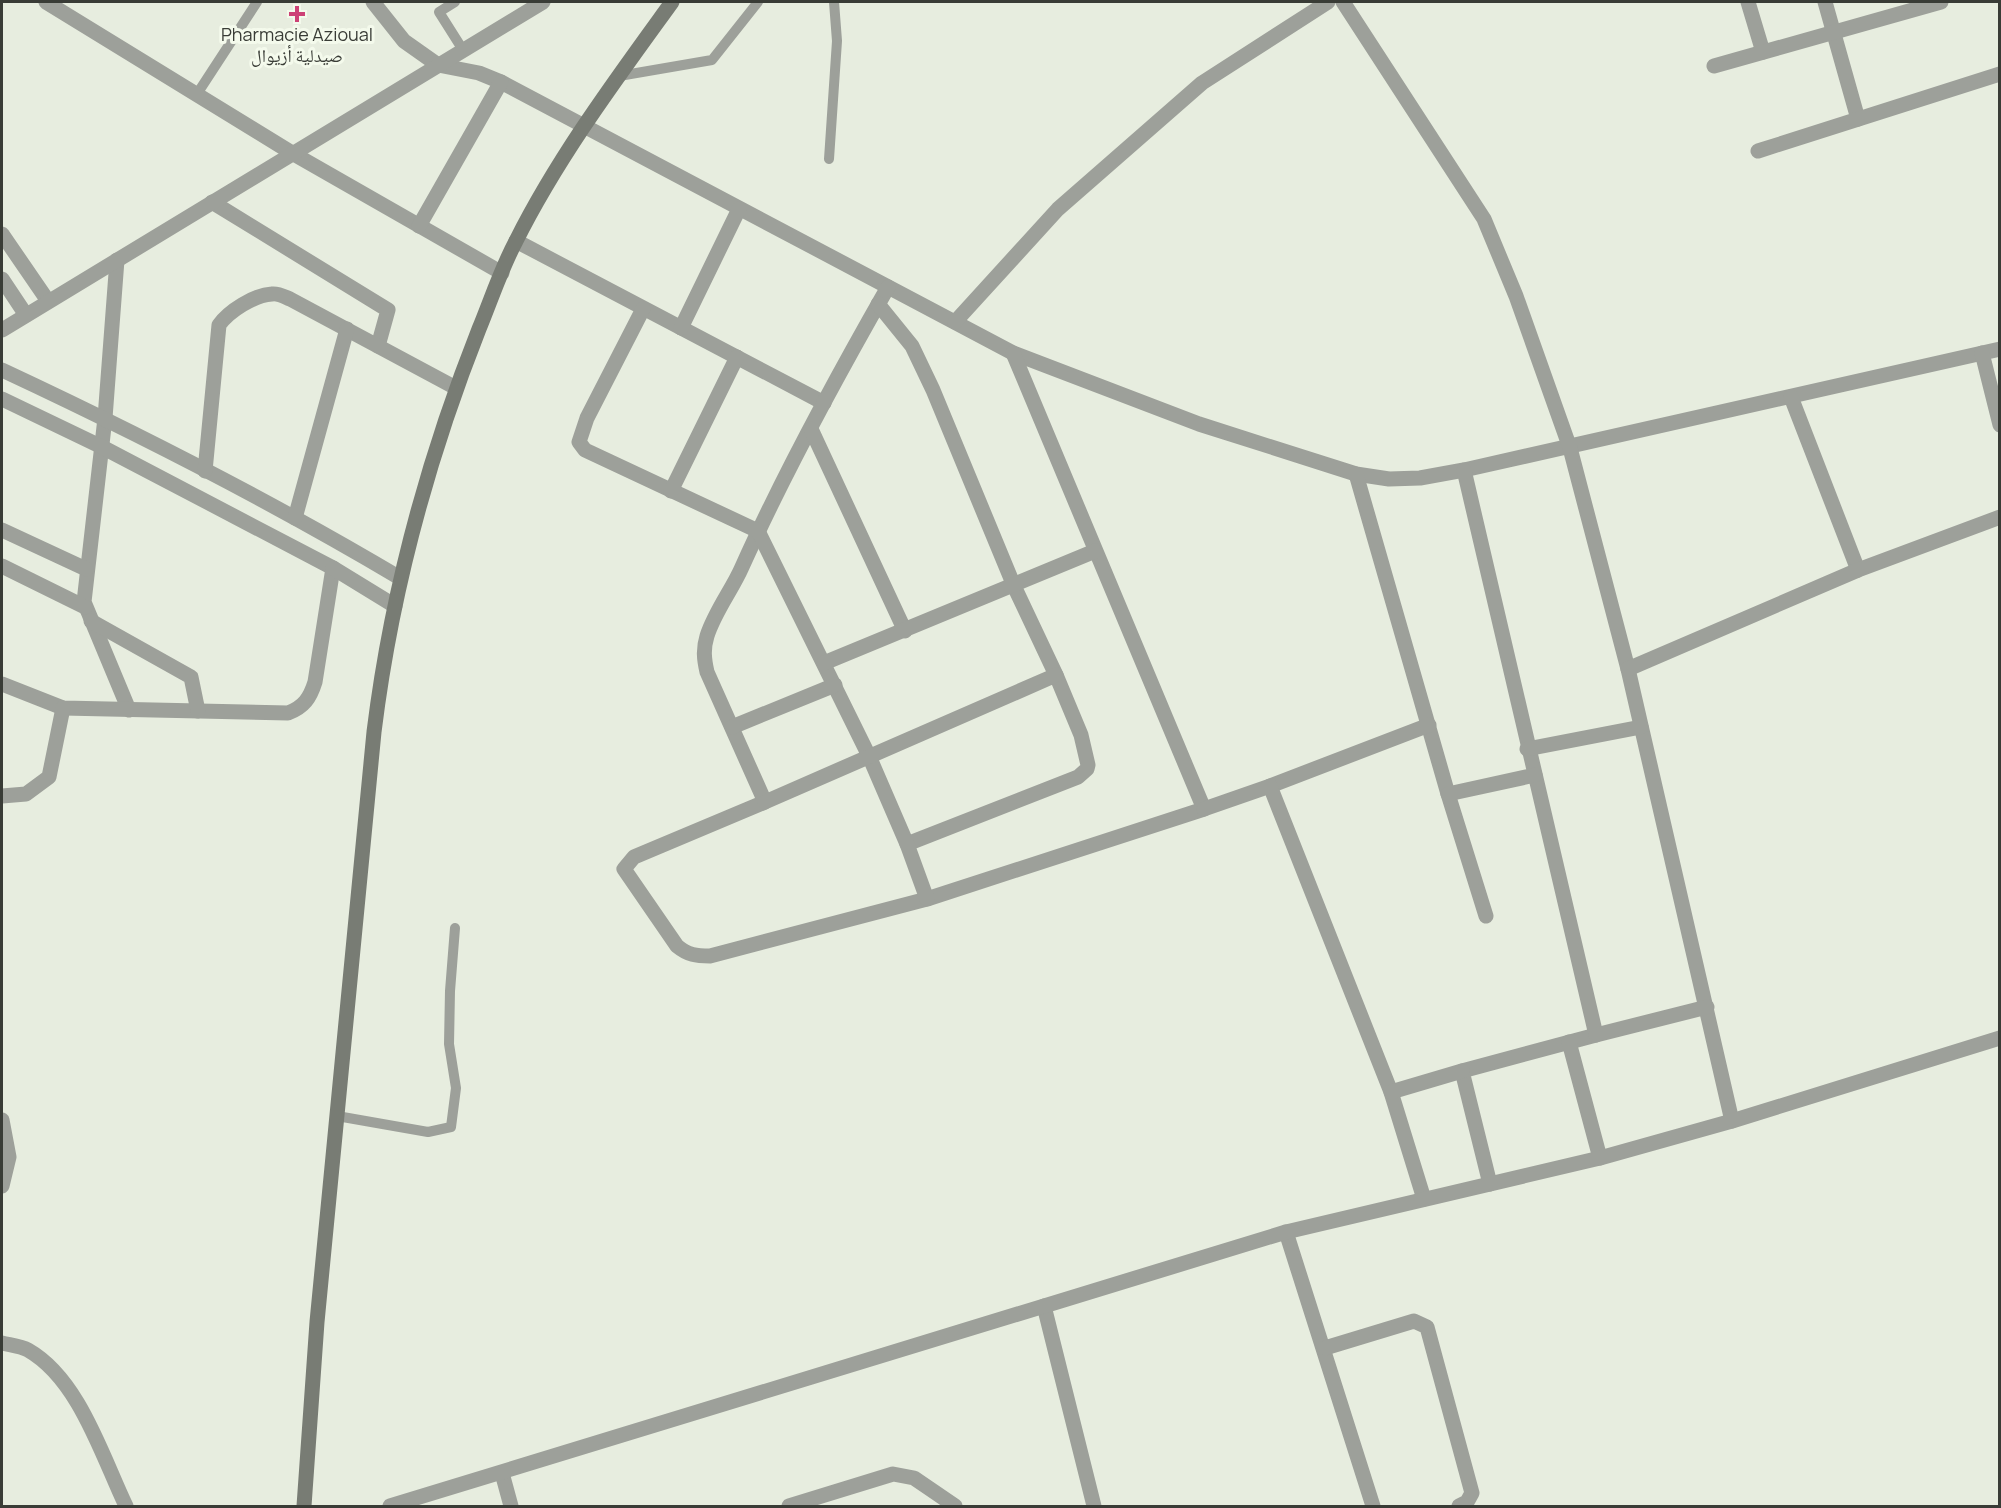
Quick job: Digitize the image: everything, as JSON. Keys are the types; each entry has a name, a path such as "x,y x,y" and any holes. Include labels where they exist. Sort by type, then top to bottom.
{"main road":[{"path":"304,1506 317,1322 374,732 400,578 456,388 516,241 583,128 672,2"}],"street":[{"path":"46,2 292,153 502,273"},
{"path":"373,2 404,41 438,65 479,73 501,82 583,128 1013,353 1199,424 1356,474 1389,479 1420,478 1464,470 1570,448 2000,349"},
{"path":"955,322 1058,209 1202,83 1328,2"},
{"path":"1343,2 1484,219 1516,296 1570,448 1628,669 1732,1120"},
{"path":"1748,2 1763,52"},
{"path":"1825,2 1858,119"},
{"path":"1714,66 1834,32 1906,6 1941,2"},
{"path":"2,330 537,3"},
{"path":"1758,151 2000,74"},
{"path":"419,226 501,82"},
{"path":"212,202 388,310 378,346"},
{"path":"681,328 739,209"},
{"path":"2,234 48,301"},
{"path":"516,241 824,403"},
{"path":"117,260 105,418 86,569 88,614 129,710"},
{"path":"2,279 26,315"},
{"path":"765,802 707,672 705,644 714,619 758,531 824,403 888,287"},
{"path":"205,471 216,334 224,319 264,296 277,294 456,388"},
{"path":"878,304 912,346 1014,586 1056,675 1086,749 1088,765 1084,773 907,844"},
{"path":"643,309 587,418 579,442 585,450 758,531 869,756 907,844 927,898"},
{"path":"295,518 347,329"},
{"path":"1013,353 1204,809"},
{"path":"1982,353 2000,426"},
{"path":"671,491 737,357"},
{"path":"2,370 105,418 295,518 400,578"},
{"path":"1791,397 1858,570"},
{"path":"2,399 102,447 333,568 395,606"},
{"path":"811,429 905,631"},
{"path":"1464,470 1527,749 1596,1035"},
{"path":"1356,474 1448,794 1486,916"},
{"path":"1628,669 1858,570 2000,516"},
{"path":"2,530 86,569"},
{"path":"824,663 1095,551"},
{"path":"2,566 88,614 191,677 198,711"},
{"path":"2,684 63,708 288,713 305,703 315,682 333,568"},
{"path":"1056,675 634,857 626,864 625,873 684,952 710,956 927,898 1204,809 1429,725"},
{"path":"732,727 835,685"},
{"path":"2,796 26,794 50,777 63,708"},
{"path":"1527,749 1641,727"},
{"path":"1448,794 1535,775"},
{"path":"1270,786 1391,1092 1424,1199"},
{"path":"1391,1092 1569,1042 1707,1007"},
{"path":"390,1506 1286,1232 1600,1158 2000,1038"},
{"path":"1569,1042 1600,1158"},
{"path":"1462,1071 1490,1184"},
{"path":"2,1120 9,1157 2,1186"},
{"path":"1286,1232 1325,1348 1373,1506"},
{"path":"1044,1306 1094,1506"},
{"path":"1325,1348 1414,1321 1427,1327 1472,1493 1467,1502 1459,1506"},
{"path":"2,1342 26,1349 43,1360 60,1376 74,1396 126,1506"},
{"path":"502,1473 511,1506"},
{"path":"789,1506 893,1474 914,1478 955,1506"}],"lane":[{"path":"197,94 257,2"},
{"path":"455,2 439,12 463,50"},
{"path":"619,76 712,60 758,2"},
{"path":"829,159 837,41 834,2"},
{"path":"337,1116 428,1132 451,1127 456,1088 449,1044 455,928"}],"place":[{"name":"Pharmacie Azioual صيدلية أزيوال","path":"297,14"}]}
